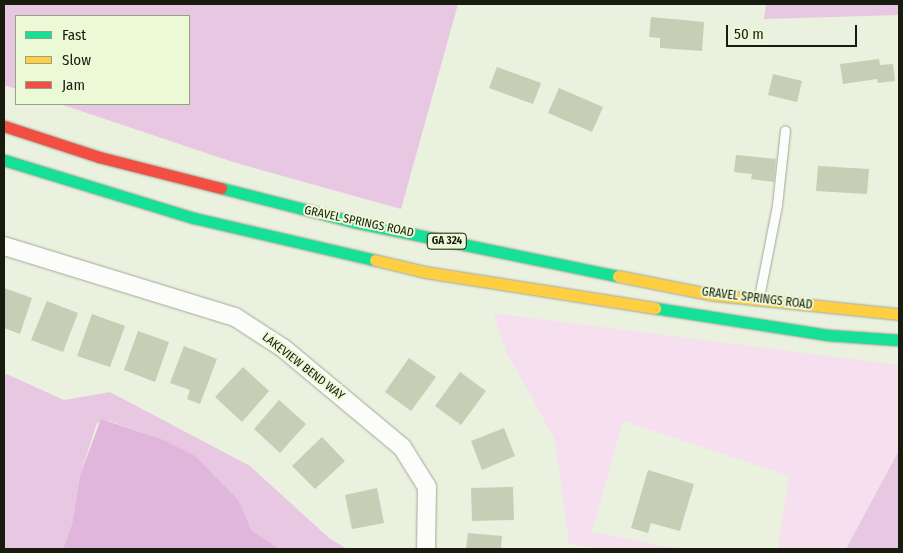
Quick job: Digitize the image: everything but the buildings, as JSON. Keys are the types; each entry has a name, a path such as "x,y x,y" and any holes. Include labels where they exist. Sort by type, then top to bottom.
{"main road":[{"name":"GRAVEL SPRINGS ROAD","path":"4,126 99,157 320,215 714,295 899,314"},
{"name":"GRAVEL SPRINGS ROAD","path":"4,160 194,218 425,272 827,335 899,340"}],"street":[{"name":"LAKEVIEW BEND WAY","path":"4,246 235,317 283,348 402,447 427,487 426,549"}],"lane":[{"path":"758,300 777,205 785,130"}],"shaded area":[{"path":"4,4 458,4 401,209 233,162 63,105 190,105 190,15 15,15 15,89 4,85"},
{"path":"766,4 899,4 899,15 764,19"},
{"path":"493,313 899,365 899,449 846,549 778,549 789,476 623,421 592,532 680,549 601,549 569,544 555,440 507,353"},
{"path":"4,373 64,400 110,392 250,466 329,538 347,549 279,549 252,531 238,499 209,470 159,438 109,421 97,423 80,475 72,524 63,549 4,549"},
{"path":"101,419 159,438 195,456 238,499 252,531 279,549 63,549 72,524 80,475"},
{"path":"899,449 899,549 846,549 898,452"}],"traffic: fast":[{"path":"4,160 194,218 375,260"},
{"path":"221,188 354,222 618,276"},
{"path":"655,308 827,335 899,340"}],"traffic: slow":[{"path":"375,260 425,272 655,308"},
{"path":"618,276 714,295 899,314"}],"traffic: jam":[{"path":"4,126 99,157 221,188"}]}
